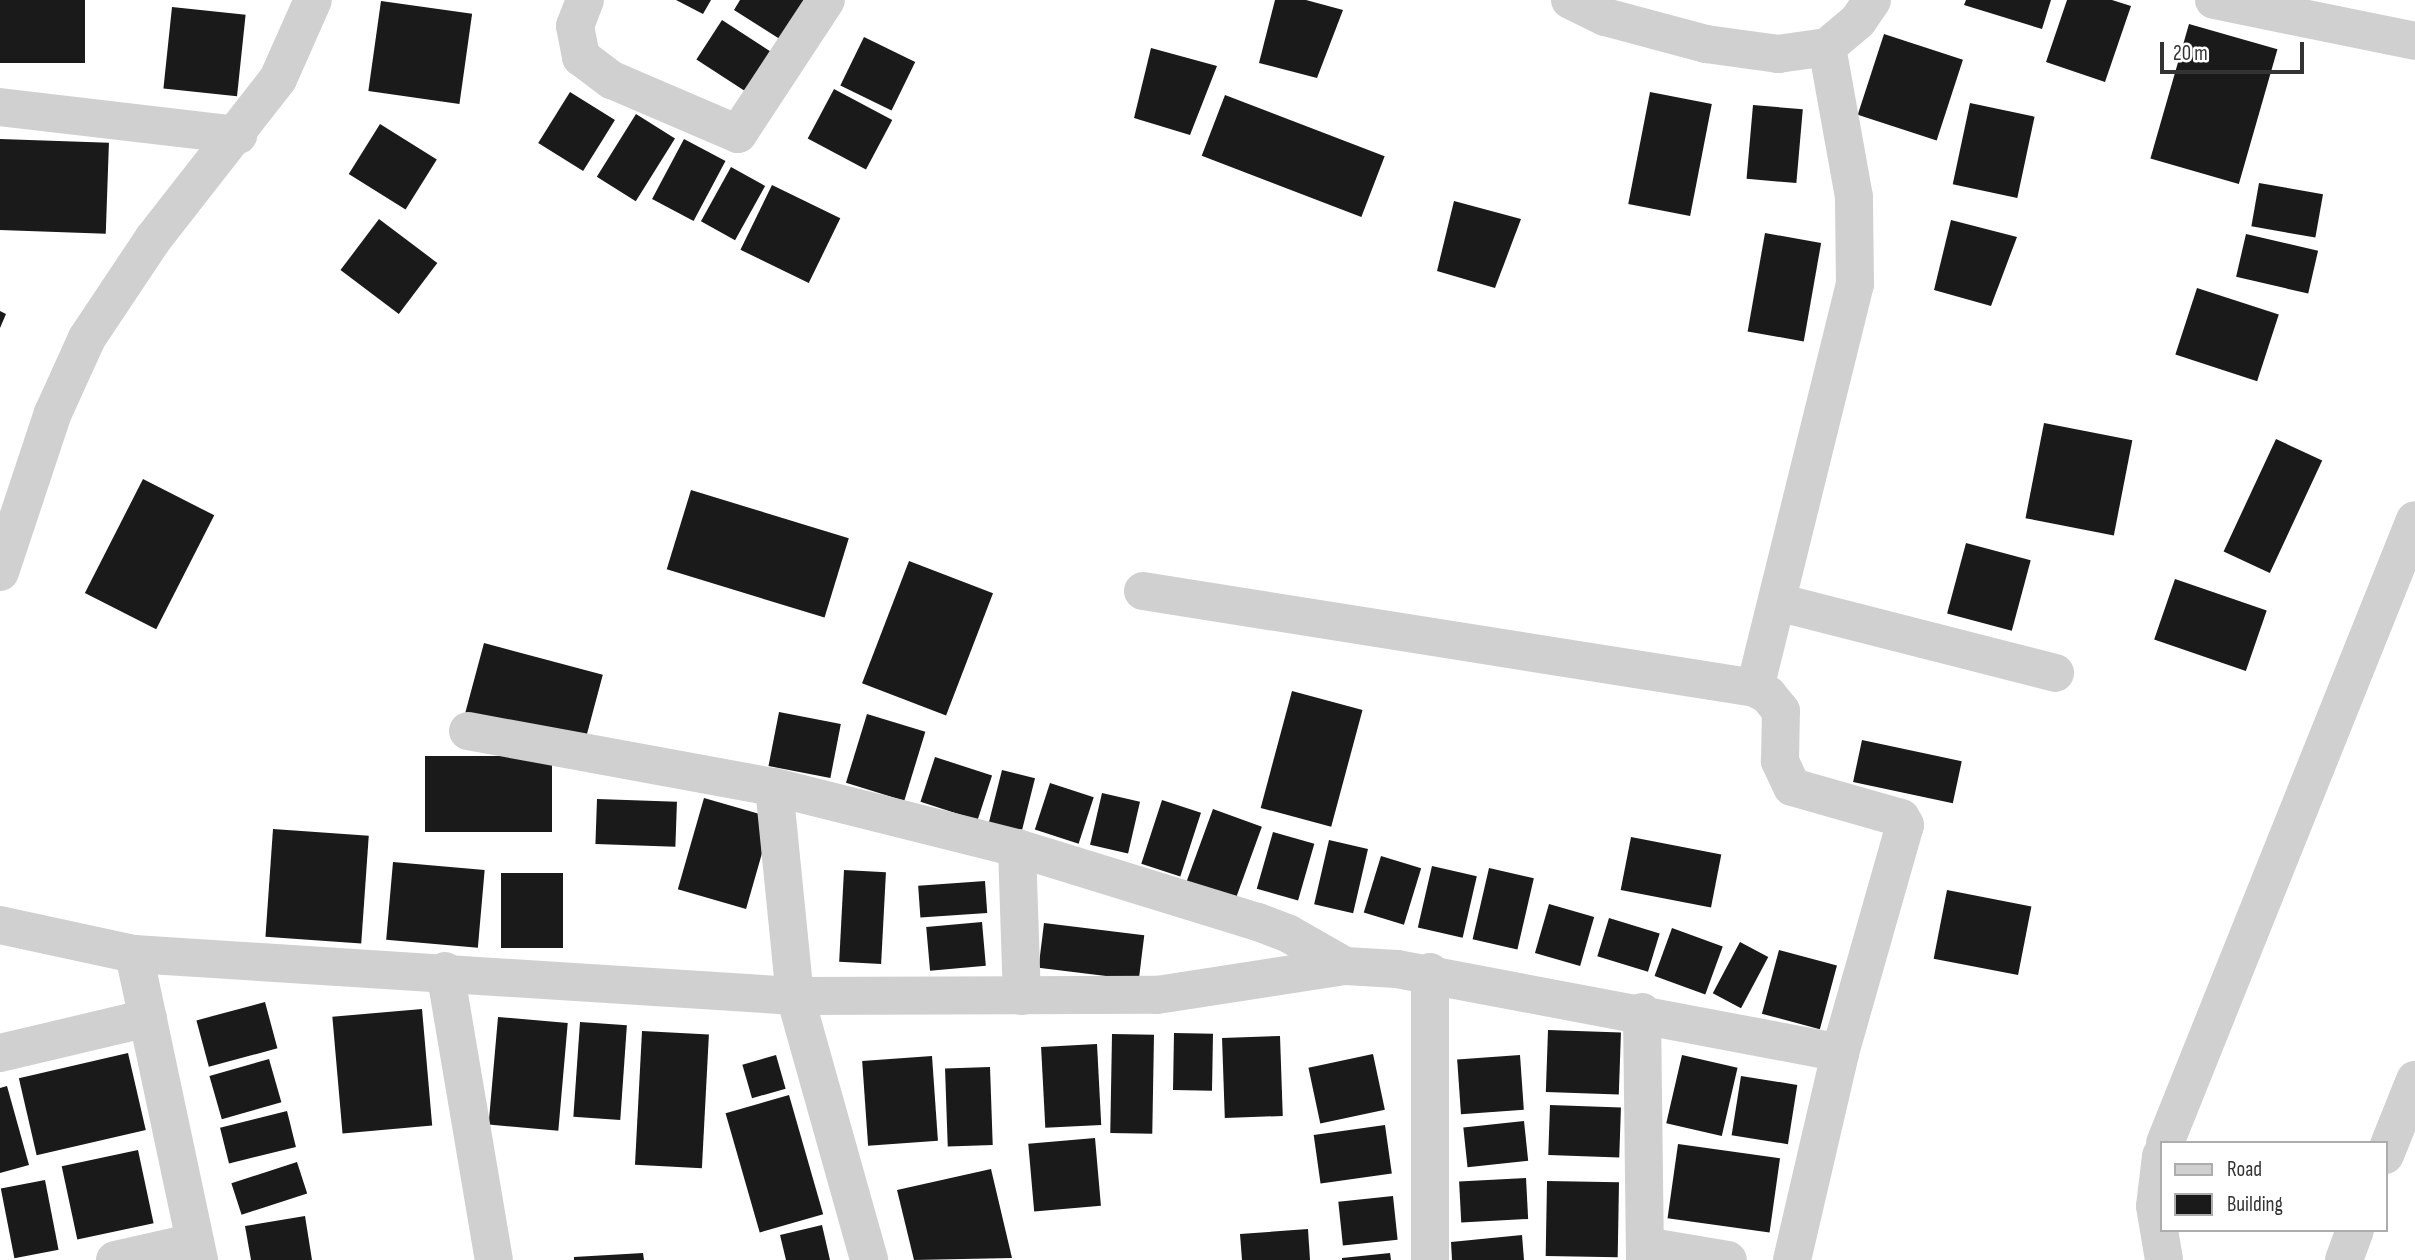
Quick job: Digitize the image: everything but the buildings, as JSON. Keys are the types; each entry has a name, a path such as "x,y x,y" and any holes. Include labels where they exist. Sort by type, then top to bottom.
{"street":[{"path":"0,572 53,413 87,338 153,239 238,135 278,79 313,0"},
{"path":"585,0 575,26 581,57 612,80 738,134 826,0"},
{"path":"1570,0 1605,16 1706,44 1778,54 1827,47 1858,21 1872,0"},
{"path":"2214,0 2415,41"},
{"path":"1755,688 1856,284 1854,197 1827,47"},
{"path":"0,107 238,135"},
{"path":"2166,1141 2415,520"},
{"path":"1143,591 1755,688 1781,711 1780,761 1792,787 1896,817 1905,824 1840,1053 1791,1260"},
{"path":"1777,602 2056,673"},
{"path":"468,731 774,787 1017,848 1258,922 1289,934 1345,966"},
{"path":"774,787 795,996 869,1260"},
{"path":"1017,848 1022,996"},
{"path":"0,925 134,954 446,971 795,996 1022,996 1212,990 1345,966 1430,972 1840,1053"},
{"path":"116,1260 197,1251 134,954"},
{"path":"446,971 494,1260"},
{"path":"1430,972 1430,1260"},
{"path":"1643,1012 1645,1253 1728,1260"},
{"path":"0,1053 148,1018"},
{"path":"2387,1150 2415,1080"},
{"path":"2160,1164 2155,1206 2164,1260"},
{"path":"2344,1260 2354,1232"}]}
